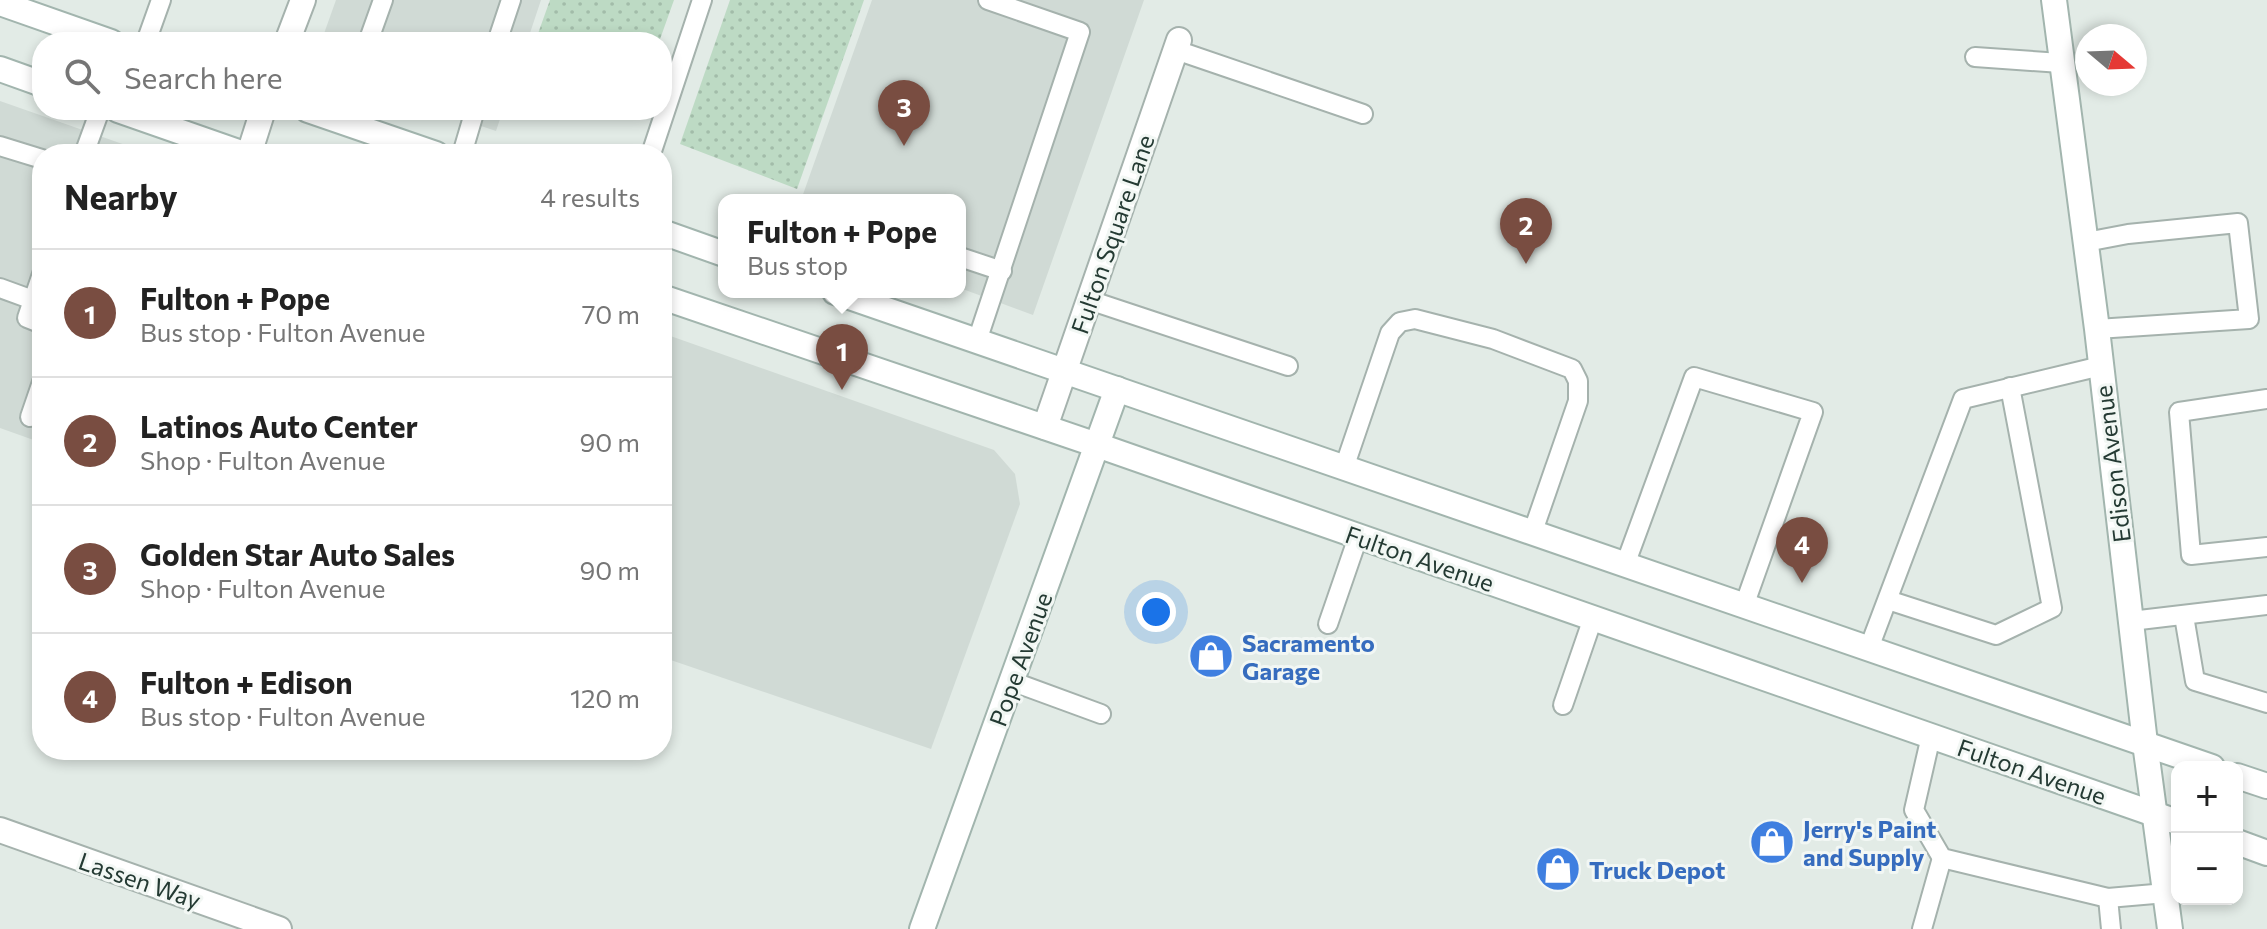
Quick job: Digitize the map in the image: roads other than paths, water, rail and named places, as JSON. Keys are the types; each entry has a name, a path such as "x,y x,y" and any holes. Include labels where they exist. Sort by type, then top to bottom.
{"main road":[{"path":"291,32 303,0"},
{"name":"Edison Avenue","path":"2054,0 2097,329 2145,743 2166,818 2166,893 2170,929"},
{"path":"14,4 85,32"},
{"name":"Fulton Square Lane","path":"1045,427 1178,45"},
{"path":"0,69 32,80"},
{"path":"140,120 194,144"},
{"path":"250,144 259,120"},
{"path":"337,120 407,144"},
{"path":"672,236 718,252"},
{"path":"852,298 2195,761"},
{"name":"Fulton Avenue","path":"672,300 1097,445 2166,818"},
{"name":"Pope Avenue","path":"922,929 1117,389"},
{"path":"2243,778 2267,786"},
{"name":"Lassen Way","path":"0,830 279,929"},
{"path":"2243,844 2267,853"}],"lane":[{"path":"150,32 161,0"},
{"path":"372,32 383,0"},
{"path":"500,32 511,0"},
{"path":"672,91 702,0"},
{"path":"977,341 1080,32 988,0"},
{"path":"1178,45 1363,114"},
{"path":"1975,57 2061,63"},
{"path":"88,144 96,120"},
{"path":"465,144 472,120"},
{"path":"654,144 662,120"},
{"path":"0,146 32,156"},
{"path":"2086,242 2128,234 2238,223 2249,319 2097,329"},
{"path":"966,259 1002,271"},
{"path":"0,288 32,300"},
{"path":"1089,300 1288,366"},
{"path":"32,303 27,318 32,320"},
{"path":"1344,468 1390,333 1400,322 1415,319 1493,339 1572,369 1578,381 1578,401 1532,534"},
{"path":"1869,648 1963,399 2101,366"},
{"path":"1625,565 1694,377 1813,412 1744,606"},
{"path":"1888,600 1996,635 2052,608 2010,387"},
{"path":"2267,399 2179,412 2191,555 2267,547"},
{"path":"30,417 32,411"},
{"path":"1328,624 1358,537"},
{"path":"2131,621 2267,605"},
{"path":"2184,616 2195,681 2267,703"},
{"path":"1563,705 1593,618"},
{"path":"1011,681 1101,714"},
{"path":"1922,929 1942,858 1914,810 1931,736"},
{"path":"1942,858 2108,898 2166,893"},
{"path":"2108,898 2111,929"}],"place":[{"name":"Golden Star Auto Sales","path":"904,146"},
{"name":"Latinos Auto Center","path":"1526,264"},
{"name":"Fulton + Pope","path":"842,390"},
{"name":"Fulton + Edison","path":"1802,583"},
{"name":"Sacramento Garage","path":"1211,656"},
{"name":"Jerry's Paint and Supply","path":"1772,842"},
{"name":"Truck Depot","path":"1558,869"}]}
